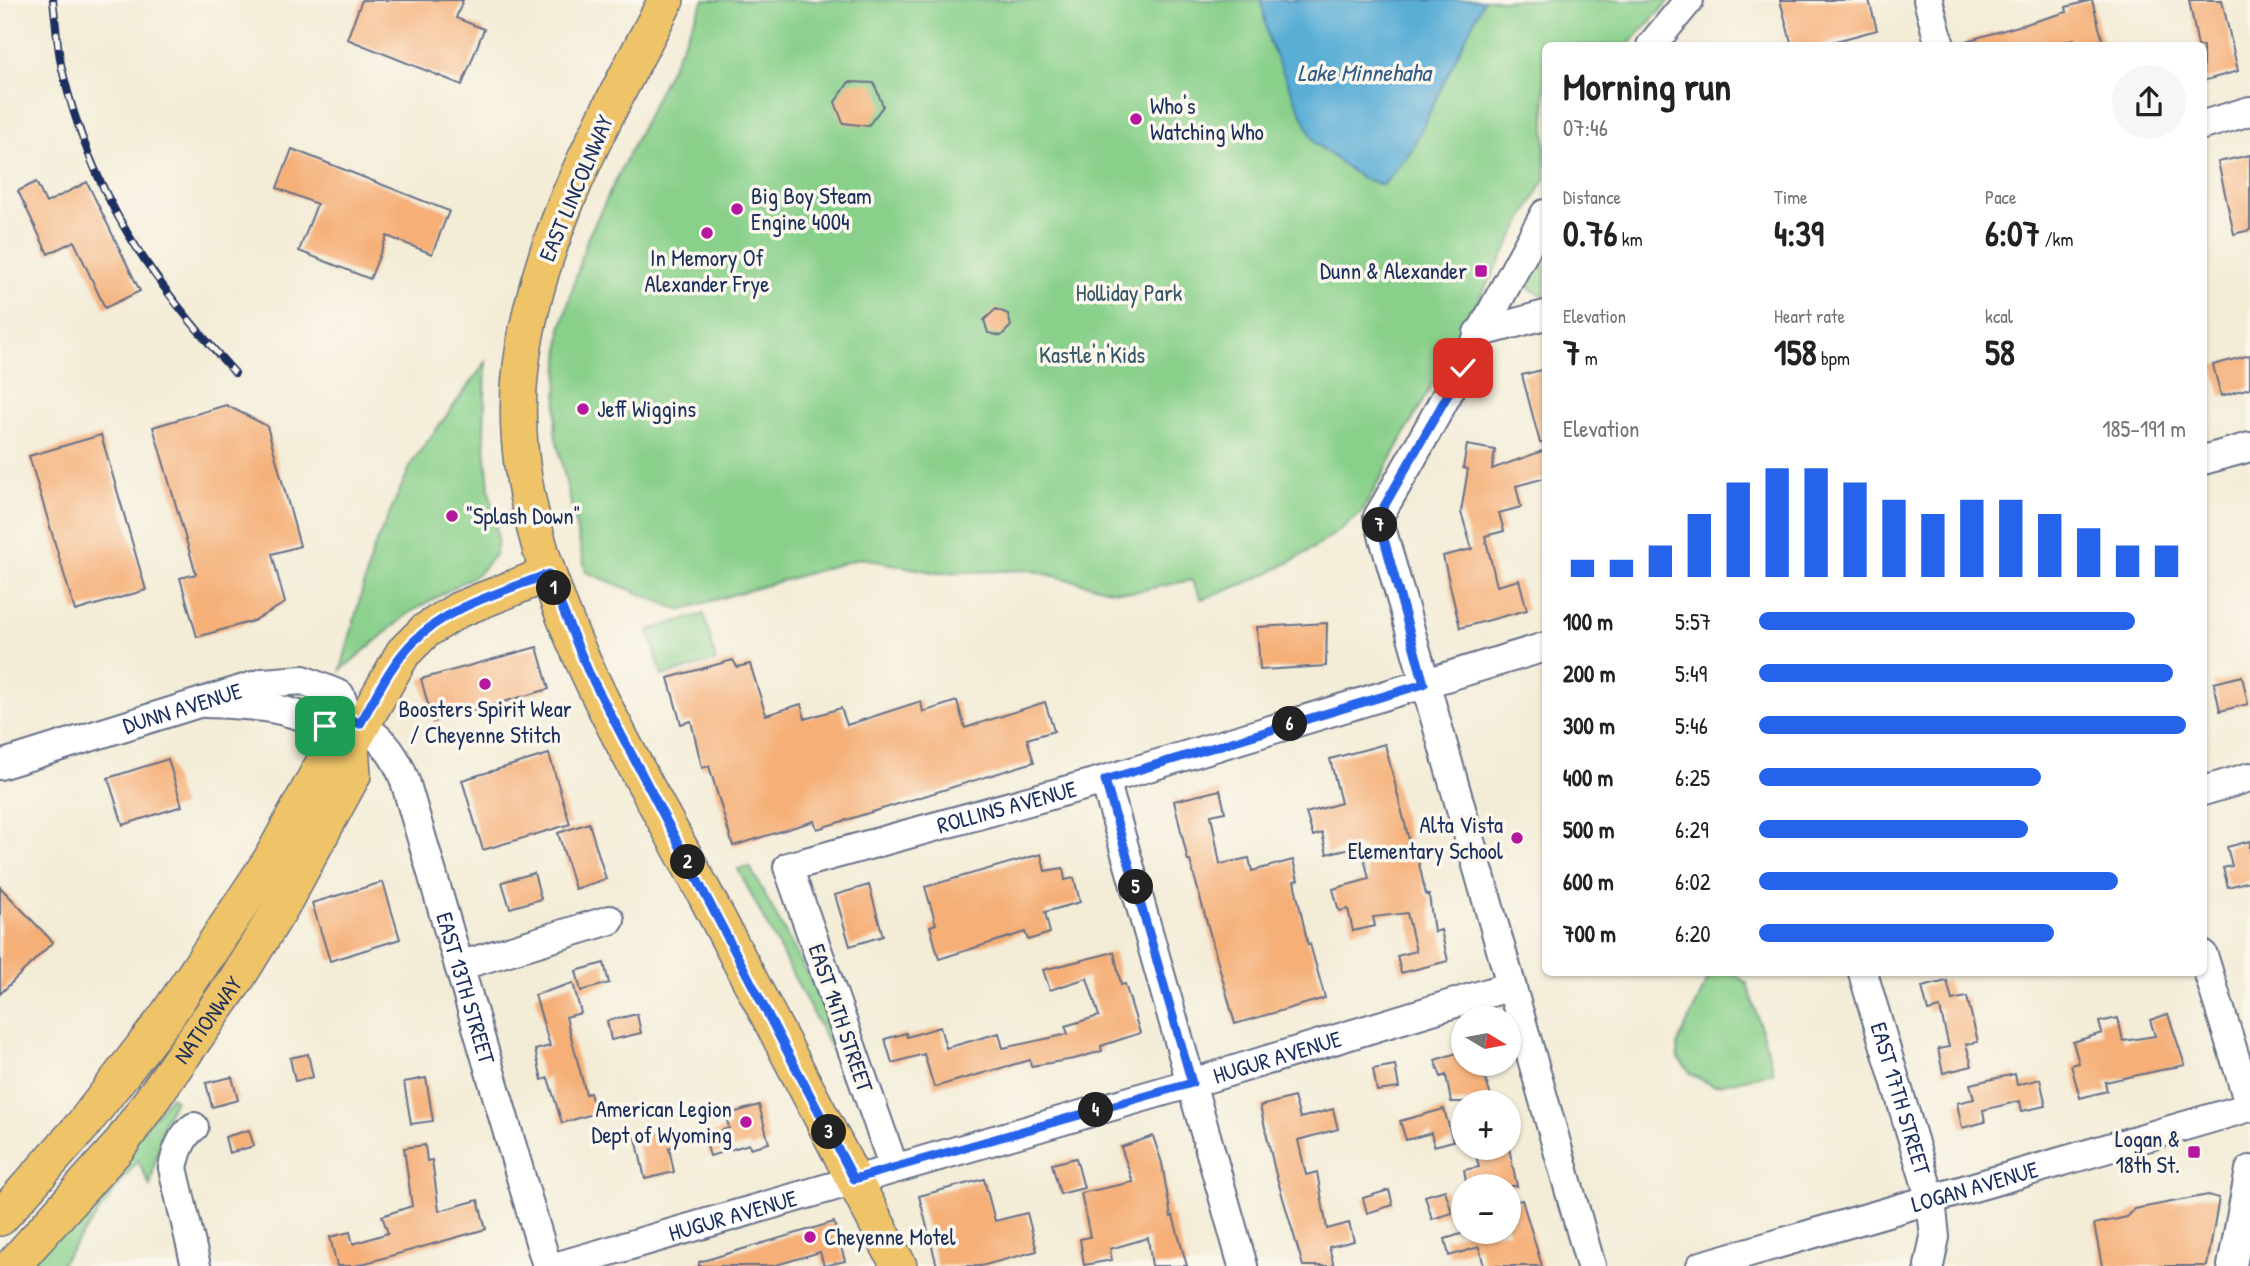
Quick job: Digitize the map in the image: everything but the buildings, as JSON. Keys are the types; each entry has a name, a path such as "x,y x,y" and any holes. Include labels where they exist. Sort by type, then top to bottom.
{"main road":[{"name":"EAST LINCOLNWAY","path":"666,0 569,191 551,235 529,316 521,368 519,416 522,463 534,531 548,574 588,671 899,1266"},
{"name":"NATIONWAY","path":"0,1218 82,1126 158,1028 270,861 326,758 353,729 393,667 425,631 474,603 548,574"},
{"name":"NATIONWAY","path":"12,1266 119,1146 236,980 284,902 353,775 353,729"}],"street":[{"path":"1654,42 1689,0"},
{"path":"1928,0 1940,42"},
{"path":"2207,124 2250,111"},
{"path":"1542,219 1478,333 1423,442 1378,517 1591,1266"},
{"path":"1478,333 1542,316"},
{"path":"2207,459 2250,447"},
{"name":"ROLLINS AVENUE","path":"788,867 1105,780 1542,648"},
{"name":"DUNN AVENUE","path":"0,765 206,703 271,705 296,712 325,726 353,729"},
{"name":"EAST 13TH STREET","path":"353,729 383,741 400,767 547,1266"},
{"path":"2207,789 2250,777"},
{"path":"1105,780 1243,1266"},
{"name":"EAST 14TH STREET","path":"788,867 894,1168"},
{"path":"459,966 610,920"},
{"path":"2207,968 2250,1107"},
{"name":"EAST 17TH STREET","path":"1864,976 1931,1200 1935,1237 1929,1266"},
{"name":"HUGUR AVENUE","path":"558,1266 1192,1083 1511,986"},
{"name":"LOGAN AVENUE","path":"1701,1266 2250,1107"},
{"path":"194,1127 187,1132 175,1155 173,1168 196,1266"},
{"path":"2232,1266 2250,1170"}],"green space":[{"name":"Holliday Park","path":"704,0 1670,0 1631,42 1542,42 1542,184 1362,512 1287,564 1202,599 1191,580 1133,592 1110,590 1030,570 937,573 861,558 680,610 586,572 555,433 561,329 587,239"},
{"path":"1542,256 1542,295 1530,289 1529,281"},
{"path":"486,362 484,432 489,489 498,539 495,555 479,573 409,613 341,670 373,550 413,461"},
{"path":"704,614 716,661 662,676 649,630"},
{"path":"750,867 829,1014 853,1091 738,869"},
{"path":"1710,976 1736,976 1747,983 1774,1072 1714,1086 1692,1075 1678,1058 1677,1045"},
{"path":"171,1096 175,1100 164,1121 150,1186 138,1160 59,1266 29,1266"}],"water":[{"name":"Lake Minnehaha","path":"1261,0 1484,0 1411,151 1383,185 1361,178 1315,143 1269,42"}],"railway":[{"path":"53,0 60,61 75,115 107,196 150,269 235,373"}],"place":[{"name":"Who's Watching Who","path":"1136,119"},
{"name":"Big Boy Steam Engine 4004","path":"737,209"},
{"name":"In Memory Of Alexander Frye","path":"707,233"},
{"name":"Dunn & Alexander","path":"1481,271"},
{"name":"Jeff Wiggins","path":"583,409"},
{"name":"\"Splash Down\"","path":"452,516"},
{"name":"Boosters Spirit Wear / Cheyenne Stitch","path":"485,684"},
{"name":"Alta Vista Elementary School","path":"1517,838"},
{"name":"American Legion Dept of Wyoming","path":"746,1122"},
{"name":"Logan & 18th St.","path":"2194,1152"},
{"name":"Cheyenne Motel","path":"810,1237"}],"route":[{"path":"325,726 349,718 360,724 393,667 413,641 425,631 458,610 548,574 588,671 854,1179 1192,1083 1105,780 1424,684 1378,517 1463,368"}],"park label":[{"name":"Kastle'n'Kids","path":"1092,355"}]}
